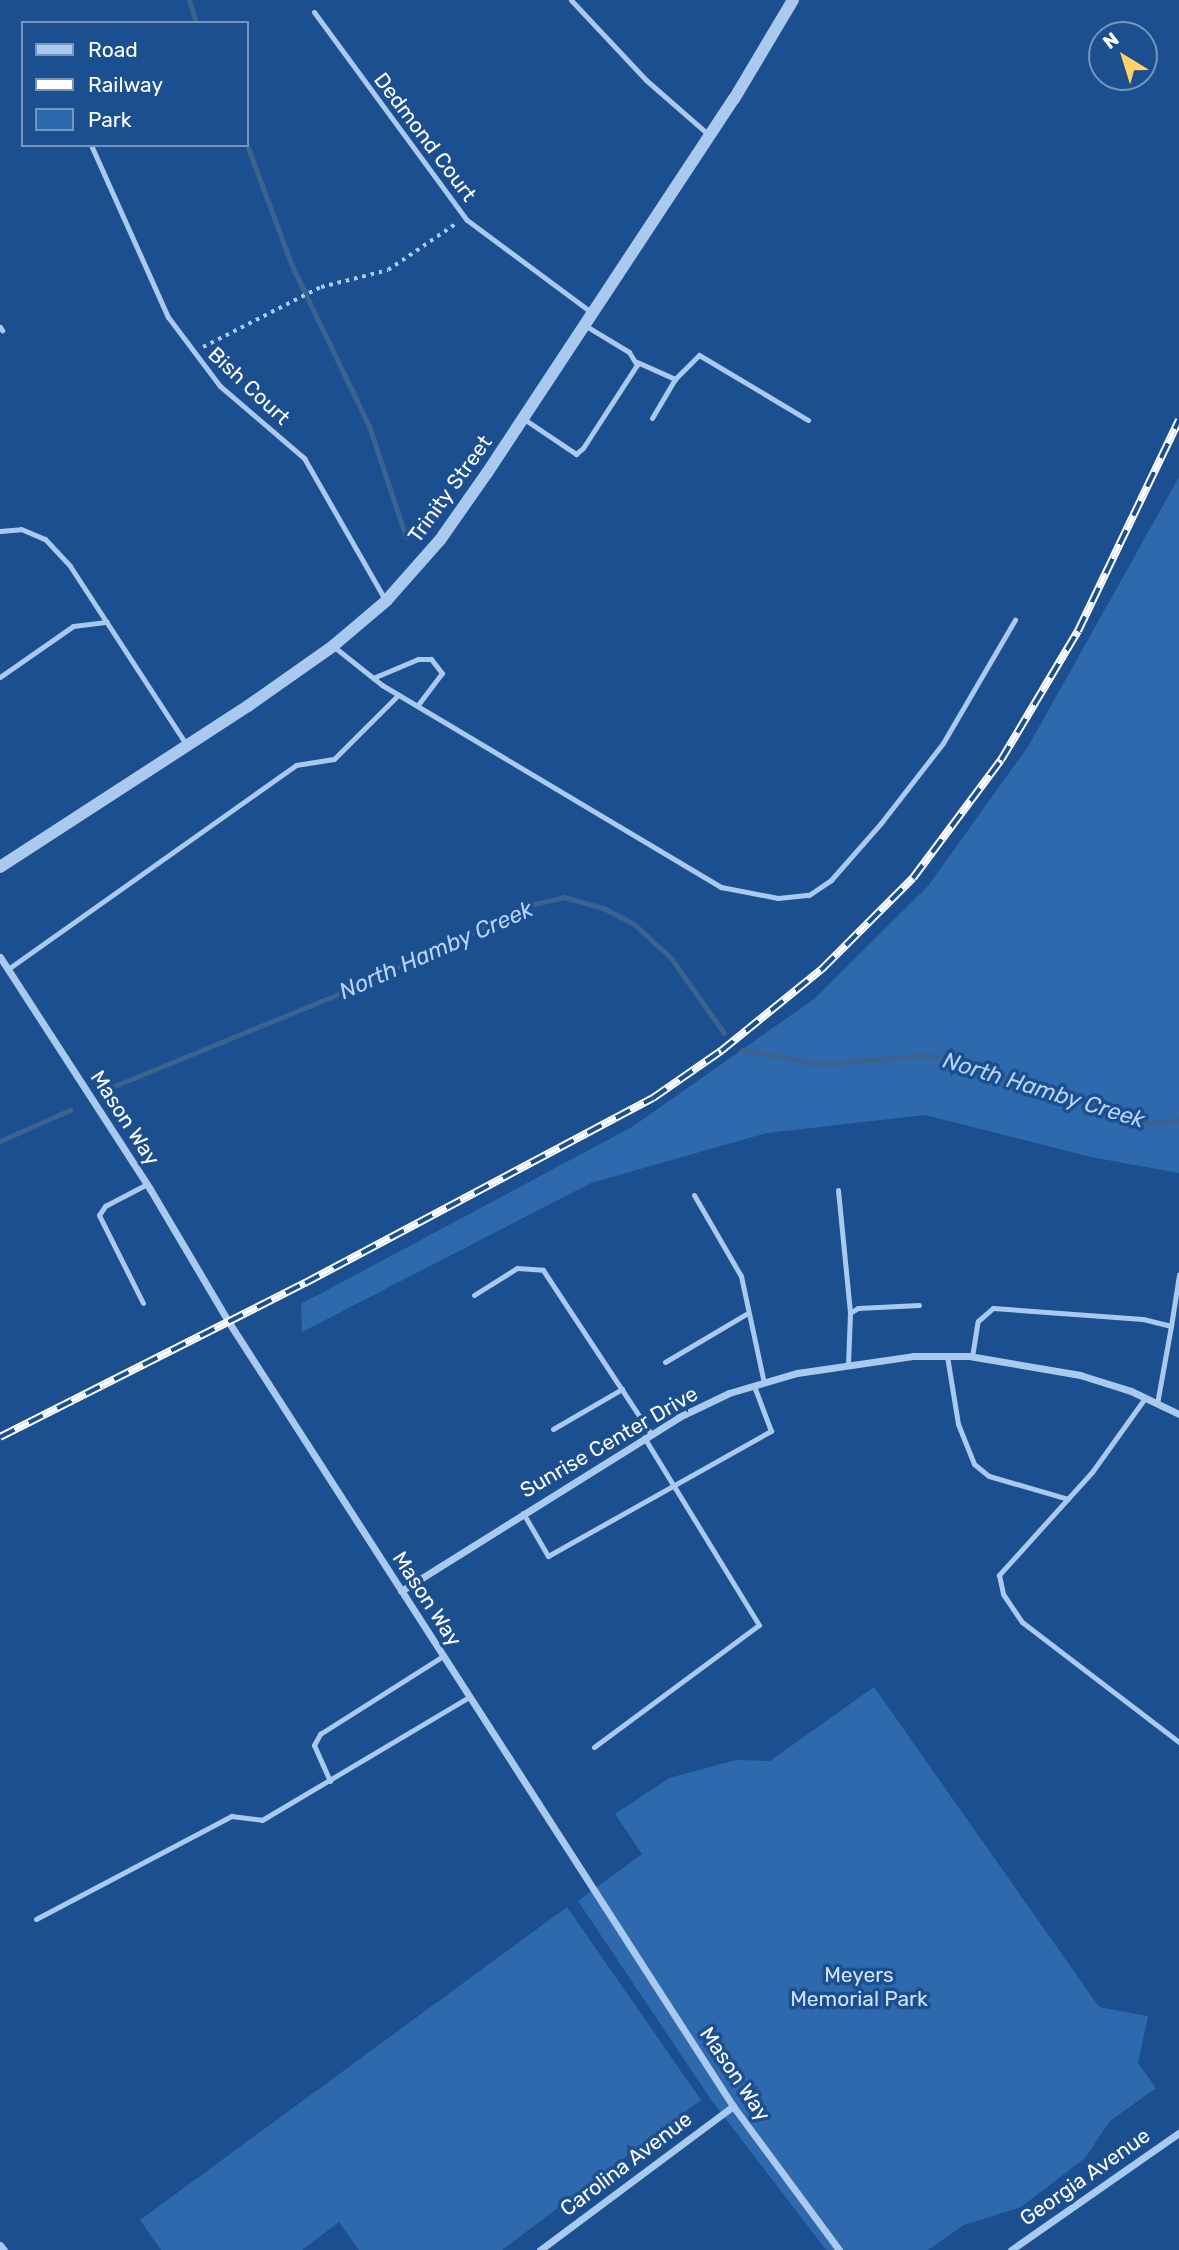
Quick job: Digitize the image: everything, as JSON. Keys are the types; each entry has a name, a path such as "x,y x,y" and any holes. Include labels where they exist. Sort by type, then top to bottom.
{"street":[{"name":"Trinity Street","path":"0,867 188,747 334,646 386,601 440,540 524,419 710,136 793,0"},
{"name":"Mason Way","path":"0,957 147,1184 228,1321 733,2106 839,2250"},
{"name":"Sunrise Center Drive","path":"401,1591 647,1436 764,1383 848,1365 912,1356 972,1357 1080,1375 1145,1398 1179,1414"},
{"name":"Carolina Avenue","path":"540,2250 733,2106"},
{"name":"Georgia Avenue","path":"1011,2250 1179,2133"},
{"path":"0,2245 4,2250"}],"lane":[{"path":"570,0 646,80 710,136"},
{"name":"Dedmond Court","path":"314,12 464,216 594,314"},
{"name":"Bish Court","path":"92,147 168,317 192,353 220,386 304,458 386,601"},
{"path":"586,326 637,362 675,379"},
{"path":"652,418 692,356 705,355 808,420"},
{"path":"524,419 576,454 637,362"},
{"path":"0,531 22,529 45,539 71,566 188,747"},
{"path":"334,646 398,695 721,887 778,898 809,895 831,880 881,823 943,743 1015,620"},
{"path":"0,677 73,626 107,622"},
{"path":"373,678 418,659 431,659 442,673 417,706"},
{"path":"8,969 296,765 334,759 398,695"},
{"path":"143,1303 99,1215 105,1206 147,1184"},
{"path":"838,1190 850,1313 848,1365"},
{"path":"694,1195 729,1248 741,1276 764,1383"},
{"path":"474,1295 516,1268 543,1270 622,1389 672,1483 759,1625 594,1747"},
{"path":"1157,1404 1179,1275"},
{"path":"850,1313 858,1308 919,1305"},
{"path":"972,1357 978,1321 993,1308 1143,1319 1171,1326"},
{"path":"665,1362 748,1313"},
{"path":"947,1356 958,1424 974,1464 989,1476 1068,1499"},
{"path":"523,1513 548,1556 672,1483 771,1431 754,1386"},
{"path":"553,1429 622,1389"},
{"path":"1145,1398 1068,1499 999,1575 1003,1594 1022,1622 1179,1742"},
{"path":"330,1781 314,1745 320,1734 443,1656"},
{"path":"36,1919 232,1816 261,1820 469,1697"}],"path":[{"path":"192,353 241,324 321,287 388,270 444,236 464,216"}],"green space":[{"path":"1179,477 1179,1173 1091,1157 925,1115 767,1133 591,1183 302,1332 301,1304 632,1127 814,999 928,886 1029,745"},
{"name":"Meyers Memorial Park","path":"874,1687 1099,2007 1148,2016 1138,2063 1156,2088 1110,2121 1085,2158 1021,2207 964,2225 928,2250 826,2250 712,2101 578,1901 642,1854 615,1814 669,1778 736,1760 770,1761"},
{"path":"567,1907 701,2100 502,2250 359,2250 339,2222 302,2250 161,2250 140,2220"}],"waterway":[{"path":"189,0 195,21"},
{"path":"248,147 292,266 369,426 406,537"},
{"name":"North Hamby Creek","path":"107,1089 361,985 530,905 564,897 603,908 634,924 671,958 724,1033"},
{"name":"North Hamby Creek","path":"742,1050 820,1064 928,1055 1151,1123 1179,1120"},
{"name":"North Hamby Creek","path":"0,1141 70,1110"}],"railway":[{"path":"0,1437 305,1283 653,1098 721,1051 823,968 913,878 1001,760 1078,631 1179,420"}]}
